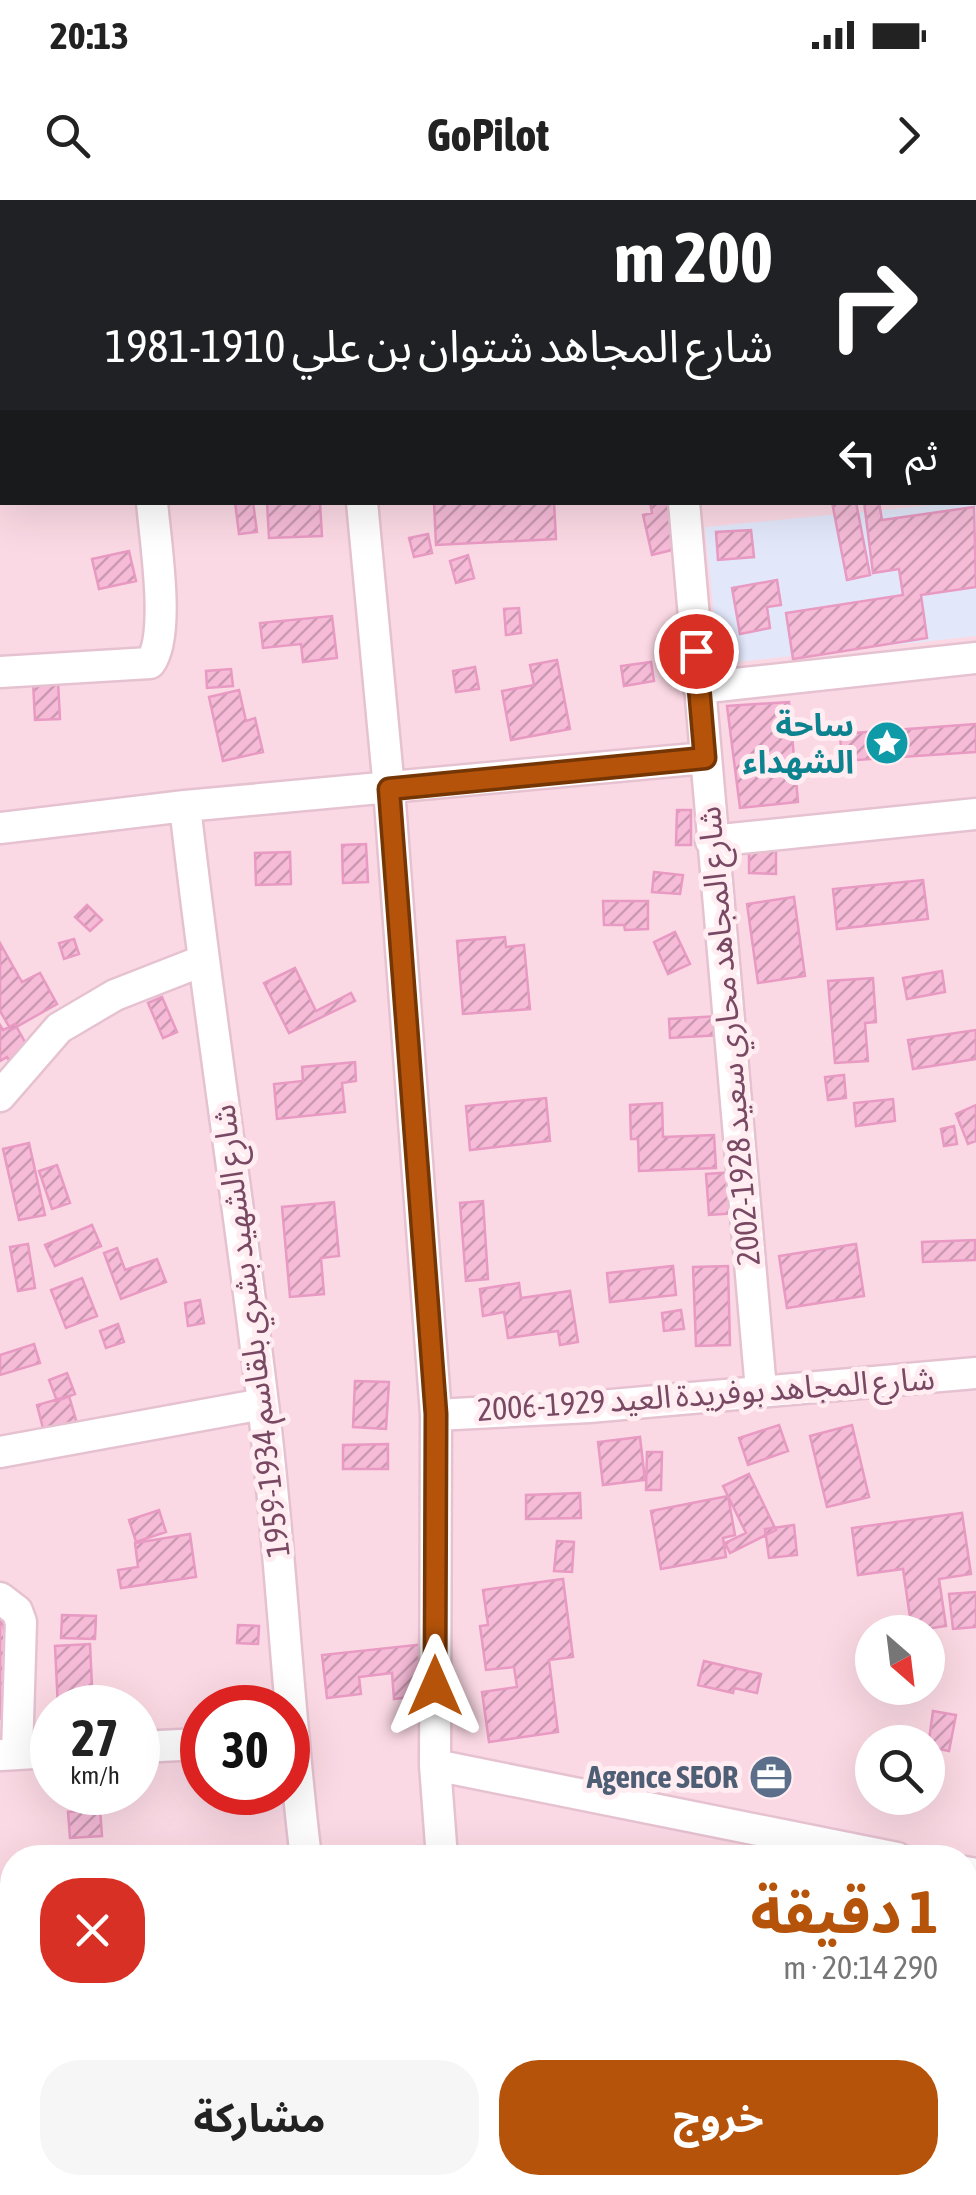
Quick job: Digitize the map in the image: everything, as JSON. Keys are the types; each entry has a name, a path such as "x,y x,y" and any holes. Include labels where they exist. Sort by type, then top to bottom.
{"street":[{"path":"0,672 150,663 158,652 161,628 152,505"},
{"path":"362,505 389,789 436,1414 435,1765 441,1845"},
{"name":"شارع المجاهد محاري سعيد 1928-2002","path":"684,505 761,1390"},
{"path":"699,688 976,658"},
{"path":"0,828 185,806 705,758"},
{"name":"شارع الشهيد بشري بلقاسم 1934-1959","path":"185,806 262,1404 286,1624 288,1685"},
{"path":"711,841 976,814"},
{"path":"0,1096 59,1028 115,994 202,960"},
{"name":"شارع المجاهد بوفريدة العيد 1929-2006","path":"436,1414 590,1407 976,1373"},
{"path":"0,1452 262,1404"},
{"path":"0,1598 17,1610 21,1622 9,1754"},
{"path":"435,1765 833,1845"},
{"name":"شارع الشهيد بشري بلقاسم 1934-1959","path":"300,1815 304,1845"}],"shaded area":[{"path":"0,505 976,505 976,1845 0,1845"},
{"path":"934,505 976,505 976,636 719,664 705,527"}],"building":[{"path":"235,505 253,505 257,532 239,534"},
{"path":"267,505 320,505 322,536 269,538"},
{"path":"434,505 554,505 556,539 436,545"},
{"path":"651,505 670,505 680,548 652,555 643,515 652,513"},
{"path":"833,505 857,505 870,575 847,580"},
{"path":"864,505 880,505 882,520 974,507 976,587 921,595 927,638 793,659 786,613 903,595 899,569 873,573"},
{"path":"751,530 754,557 718,560 716,532"},
{"path":"428,534 432,553 414,557 409,538"},
{"path":"129,551 136,581 99,589 92,559"},
{"path":"468,555 474,578 456,583 450,561"},
{"path":"777,580 781,605 767,607 770,628 740,634 732,588"},
{"path":"519,608 521,633 506,635 504,609"},
{"path":"332,616 337,658 303,662 301,644 263,648 260,623"},
{"path":"557,660 570,729 511,740 502,691 534,685 530,665"},
{"path":"651,662 654,681 624,686 621,666"},
{"path":"475,667 479,689 456,692 453,671"},
{"path":"231,669 233,686 207,688 206,671"},
{"path":"58,681 60,719 35,720 33,682"},
{"path":"239,690 246,721 255,718 263,752 223,761 209,697"},
{"path":"789,702 798,802 740,808 727,706"},
{"path":"976,724 976,752 842,761 840,734"},
{"path":"677,810 691,810 691,845 676,845"},
{"path":"366,844 368,882 343,883 342,845"},
{"path":"749,847 776,848 776,874 749,873"},
{"path":"290,852 291,884 256,885 255,853"},
{"path":"654,872 683,875 680,894 652,892"},
{"path":"923,880 928,919 837,929 833,889"},
{"path":"794,897 805,976 758,983 747,904"},
{"path":"603,901 648,901 648,929 625,930 624,925 604,925"},
{"path":"87,905 102,920 90,931 75,917"},
{"path":"675,932 690,964 668,974 654,942"},
{"path":"505,937 506,947 524,945 530,1009 463,1014 457,941"},
{"path":"74,939 79,954 64,959 59,943"},
{"path":"0,943 22,982 40,973 57,1004 11,1030 0,1011"},
{"path":"295,968 316,1011 351,993 355,1001 289,1033 264,983"},
{"path":"942,971 945,992 907,999 903,978"},
{"path":"873,978 876,1022 865,1023 868,1061 835,1063 828,981"},
{"path":"162,997 177,1032 163,1038 148,1003"},
{"path":"719,1016 721,1035 670,1038 669,1019"},
{"path":"15,1024 35,1060 15,1071 7,1057 0,1061 0,1025 3,1030"},
{"path":"976,1030 976,1059 913,1069 908,1040"},
{"path":"355,1062 356,1081 342,1083 345,1112 277,1119 274,1084 303,1081 302,1067"},
{"path":"844,1075 846,1098 828,1100 825,1077"},
{"path":"546,1098 550,1141 470,1150 466,1106"},
{"path":"893,1099 895,1121 856,1126 854,1103"},
{"path":"662,1103 663,1137 714,1135 716,1168 639,1171 638,1139 631,1139 630,1105"},
{"path":"976,1105 976,1141 968,1144 956,1114"},
{"path":"954,1126 957,1144 944,1146 941,1129"},
{"path":"29,1143 45,1215 19,1220 3,1149"},
{"path":"57,1165 70,1203 52,1209 39,1171"},
{"path":"734,1172 737,1213 709,1215 706,1174"},
{"path":"483,1201 488,1279 466,1281 460,1203"},
{"path":"334,1202 339,1256 321,1258 324,1294 290,1297 282,1207"},
{"path":"92,1225 101,1246 55,1266 45,1245"},
{"path":"975,1240 975,1260 923,1262 922,1242"},
{"path":"28,1244 35,1288 18,1291 10,1247"},
{"path":"856,1244 864,1296 787,1308 779,1256"},
{"path":"117,1248 125,1270 157,1259 166,1282 121,1299 104,1253"},
{"path":"673,1266 676,1295 610,1302 607,1273"},
{"path":"728,1266 730,1345 696,1346 693,1267"},
{"path":"82,1278 97,1316 66,1328 51,1290"},
{"path":"519,1283 521,1298 570,1291 578,1342 560,1345 558,1331 508,1338 504,1312 483,1316 480,1289"},
{"path":"200,1300 204,1323 188,1326 185,1303"},
{"path":"681,1310 684,1329 664,1331 662,1313"},
{"path":"118,1324 124,1342 106,1348 100,1331"},
{"path":"34,1344 40,1363 0,1375 0,1355"},
{"path":"67,1373 75,1394 57,1401 49,1380"},
{"path":"355,1381 389,1382 386,1429 353,1427"},
{"path":"69,1396 78,1427 45,1436 37,1405"},
{"path":"779,1425 788,1451 748,1465 739,1438"},
{"path":"852,1425 869,1497 827,1507 810,1436"},
{"path":"640,1437 645,1480 603,1485 598,1442"},
{"path":"388,1444 388,1469 343,1469 343,1445"},
{"path":"647,1452 662,1452 661,1490 646,1490"},
{"path":"749,1474 776,1530 730,1553 725,1543 746,1533 723,1486"},
{"path":"580,1493 581,1518 526,1519 526,1495"},
{"path":"728,1496 735,1535 723,1538 726,1557 661,1569 651,1511"},
{"path":"159,1510 166,1532 136,1542 129,1520"},
{"path":"962,1513 971,1574 939,1579 944,1615 910,1615 903,1569 858,1575 852,1528"},
{"path":"794,1525 797,1555 769,1558 765,1529"},
{"path":"190,1534 196,1577 121,1588 118,1570 138,1567 135,1543"},
{"path":"557,1541 574,1542 572,1572 554,1571"},
{"path":"563,1579 573,1657 549,1660 558,1732 489,1742 482,1692 517,1687 514,1667 486,1670 480,1626 488,1625 483,1590"},
{"path":"976,1592 976,1627 953,1629 949,1594"},
{"path":"0,1604 18,1716 0,1719"},
{"path":"62,1615 96,1616 95,1639 61,1638"},
{"path":"238,1625 259,1626 258,1644 237,1643"},
{"path":"434,1643 440,1693 394,1699 392,1673 359,1677 361,1694 327,1698 322,1655"},
{"path":"90,1644 92,1685 57,1685 55,1646"},
{"path":"704,1661 761,1674 757,1693 734,1688 733,1693 698,1685"},
{"path":"933,1711 956,1715 949,1751 945,1750 945,1725 931,1725"},
{"path":"68,1815 100,1815 102,1836 70,1838"}],"place":[{"name":"ساحة الشهداء","path":"887,743"},
{"name":"Agence SEOR","path":"771,1777"}],"route":[{"path":"435,1686 436,1414 389,789 705,758 696,651"}]}
